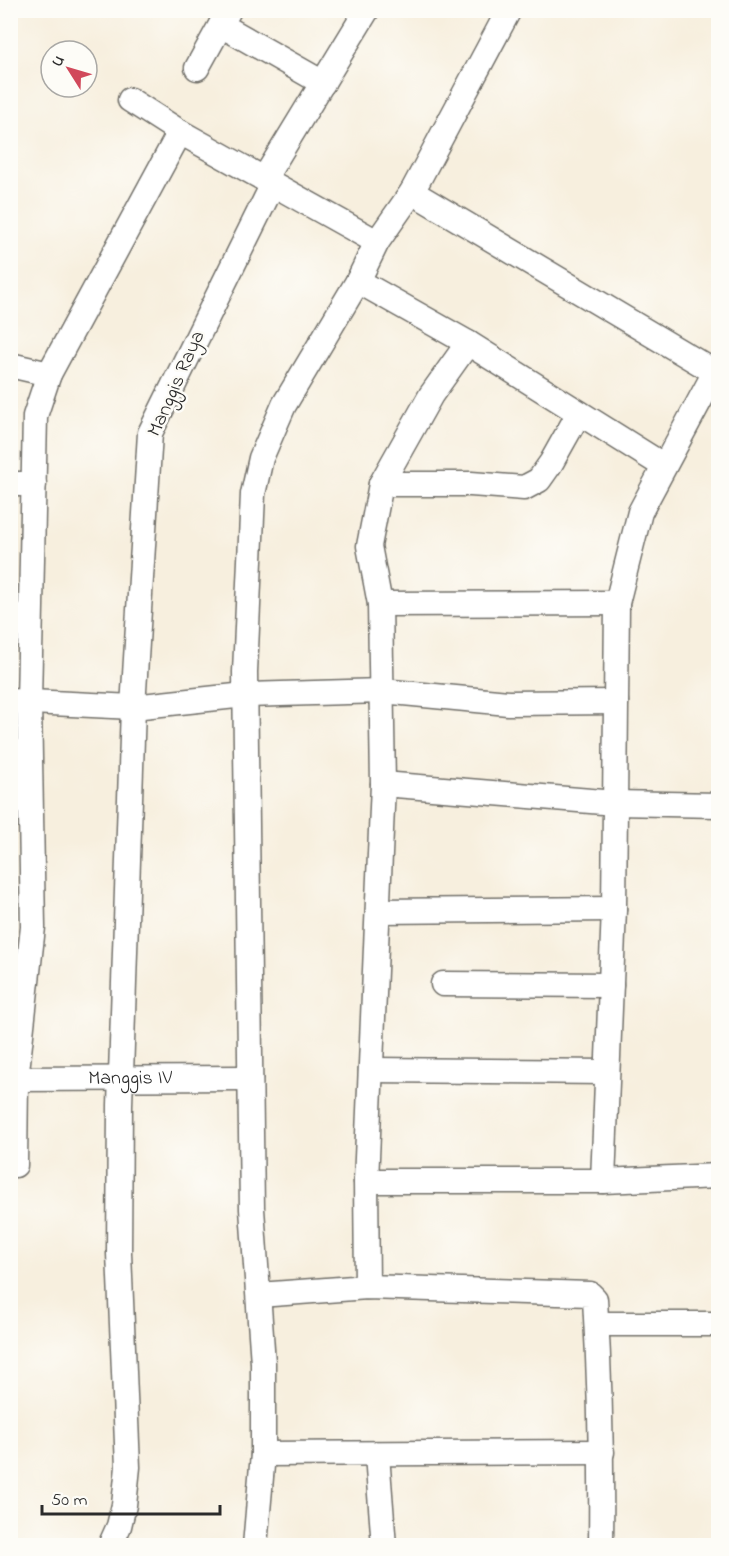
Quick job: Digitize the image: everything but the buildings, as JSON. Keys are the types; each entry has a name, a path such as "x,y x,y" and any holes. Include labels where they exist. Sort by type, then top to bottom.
{"street":[{"name":"Manggis Raya","path":"110,1545 119,1526 124,1505 128,1467 119,1253 121,1079 133,707 150,433 268,182 367,10"},
{"path":"255,1545 258,1533 263,1454 263,1363 252,1209 245,695 253,494 261,458 284,405 358,281 377,242 412,192 509,10"},
{"path":"197,68 225,18 323,83"},
{"path":"130,100 180,132 377,242"},
{"path":"15,1165 14,1080 22,926 20,701 22,484 35,417 49,374 180,132"},
{"path":"412,192 717,373 640,512 617,603 614,909 603,1181"},
{"path":"358,281 468,343 664,466"},
{"path":"367,1287 366,1181 383,784 380,604 369,546 381,484 431,395 468,343"},
{"path":"10,365 49,374"},
{"path":"381,484 471,484 524,488 539,480 579,413"},
{"path":"380,604 617,603"},
{"path":"20,701 133,707 245,695 382,691 508,703 616,702"},
{"path":"383,784 615,803 718,805"},
{"path":"378,911 614,909"},
{"path":"443,984 611,985"},
{"path":"371,1070 607,1072"},
{"name":"Manggis IV","path":"14,1080 250,1078"},
{"path":"366,1181 603,1181 718,1176"},
{"path":"259,1295 367,1287 586,1293 595,1299 602,1452 601,1545"},
{"path":"597,1324 718,1324"},
{"path":"263,1454 602,1452"},
{"path":"377,1455 384,1545"}]}
